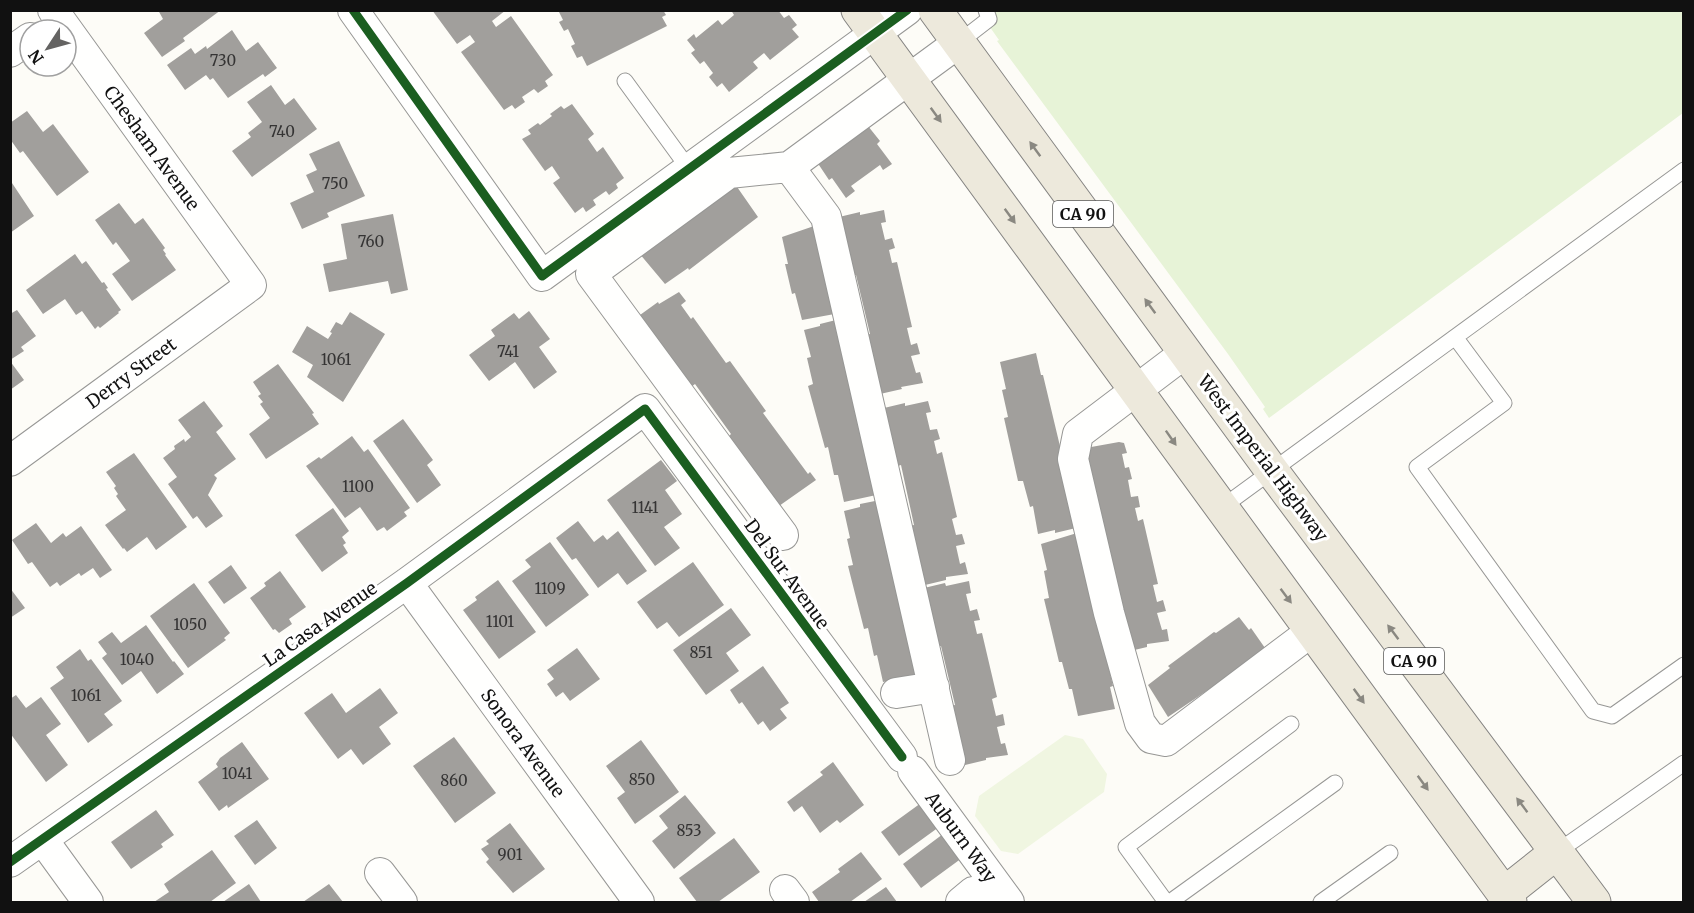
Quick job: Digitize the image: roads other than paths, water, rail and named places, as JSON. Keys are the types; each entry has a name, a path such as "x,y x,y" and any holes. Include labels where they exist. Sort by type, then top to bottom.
{"main road":[{"name":"West Imperial Highway","path":"935,10 1185,354 1594,903"},
{"path":"867,22 1507,898 1557,852"}],"street":[{"path":"353,10 542,276 688,169 867,22 907,10"},
{"path":"783,535 591,274 729,173 789,167 958,43"},
{"name":"Chesham Avenue","path":"78,55 251,285"},
{"path":"789,167 826,217 950,760"},
{"name":"Derry Street","path":"10,461 251,285"},
{"path":"1185,354 1078,434 1072,459 1109,613 1140,723 1151,738 1166,741 1312,632"},
{"name":"La Casa Avenue","path":"10,862 407,583 645,409"},
{"name":"Del Sur Avenue","path":"645,409 907,764"},
{"name":"Sonora Avenue","path":"407,583 639,903"},
{"path":"896,693 934,687"},
{"name":"Auburn Way","path":"907,764 1005,896"},
{"path":"43,840 88,903"},
{"path":"380,873 402,903"},
{"path":"961,903 973,892 1005,896"}],"lane":[{"path":"958,43 989,19 986,10"},
{"path":"625,81 688,169"},
{"path":"1221,508 1683,170"},
{"path":"1455,337 1504,403 1417,467 1593,711 1612,716 1683,665"},
{"path":"1291,724 1126,847 1168,903 1335,783"},
{"path":"1557,852 1683,763"},
{"path":"1321,903 1390,853"}]}
